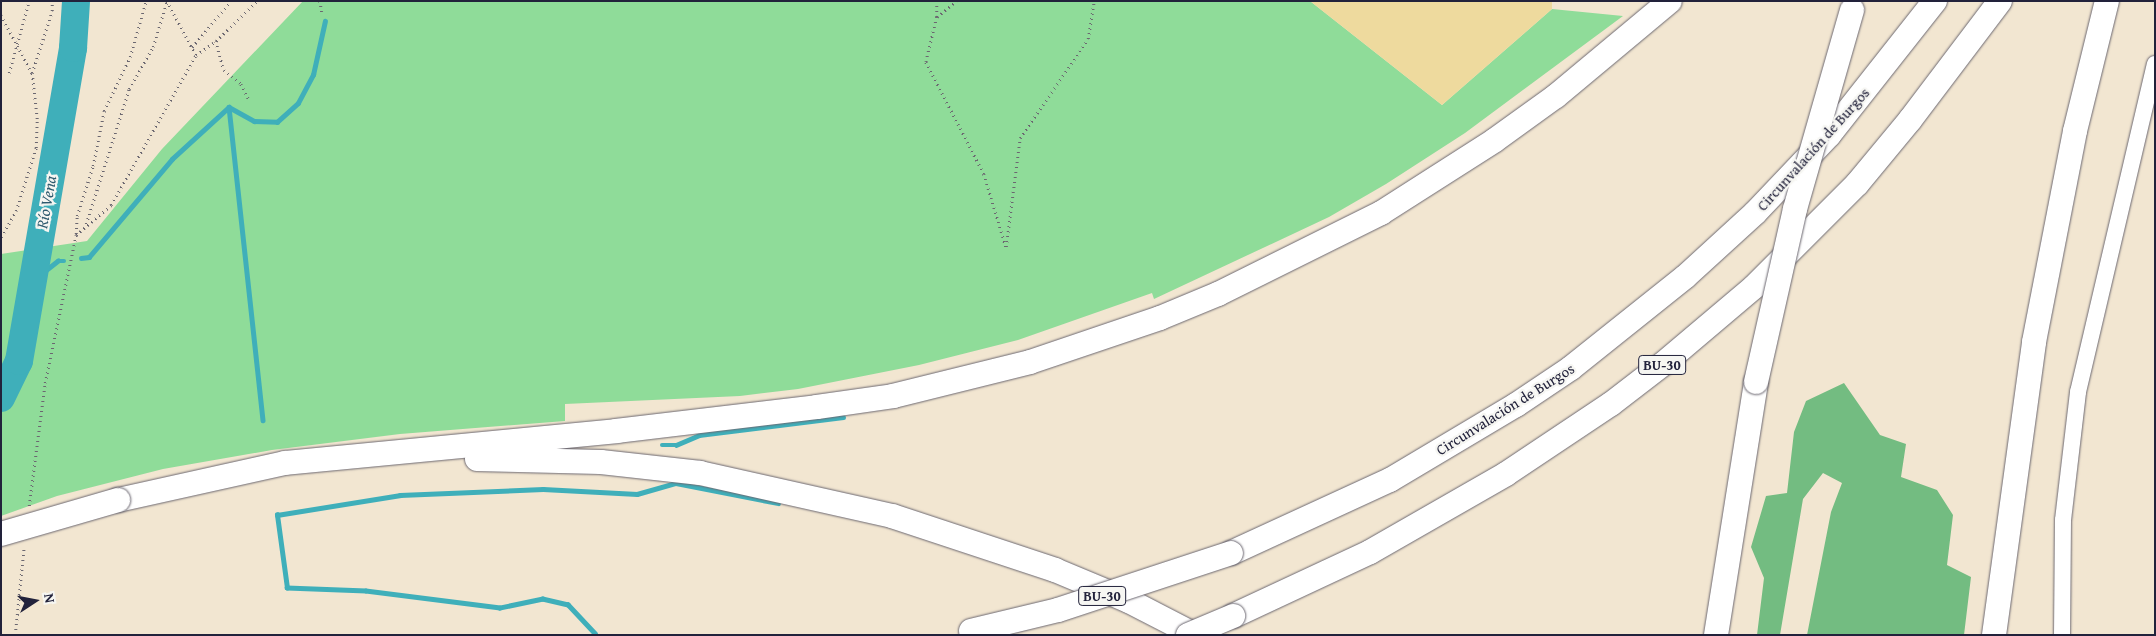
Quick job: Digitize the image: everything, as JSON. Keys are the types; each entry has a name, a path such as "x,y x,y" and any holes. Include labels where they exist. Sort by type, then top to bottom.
{"highway":[{"path":"1,534 118,500 285,463 616,432 817,408 955,382 1090,342 1218,294 1381,213 1533,113 1670,1"},
{"name":"Circunvalación de Burgos","path":"963,633 1058,610 1231,553 1390,480 1516,406 1571,368 1685,277 1755,213 1830,135 1935,1"},
{"name":"BU-30","path":"1188,635 1370,552 1506,474 1611,404 1663,364 1754,287 1857,184 1910,120 2000,1"},
{"path":"1994,635 2036,332 2075,131 2107,1"},
{"path":"1716,635 1756,382 1795,209 1854,6"},
{"path":"227,476 406,460 510,458 601,462 700,473 892,516 972,540 1129,602 1194,635"}],"street":[{"path":"2062,635 2063,520 2078,392 2155,64"}],"path":[{"path":"9,73 29,1"},
{"path":"32,72 52,11 52,1"},
{"path":"29,508 46,383 76,235 77,216 93,166 104,111 130,57 146,1"},
{"path":"86,224 129,89 153,47 167,1"},
{"path":"167,1 196,55"},
{"path":"192,47 232,1"},
{"path":"76,235 86,224 102,215 111,205 196,55 216,41 257,1"},
{"path":"320,1 322,12"},
{"path":"937,1 937,17 926,62 984,174 1006,248 1020,138 1088,39 1094,1"},
{"path":"937,17 956,1"},
{"path":"1,15 32,72 37,120 36,148 26,187 1,237"},
{"path":"216,41 224,70 241,84 249,100"},
{"path":"15,635 25,537"}],"green space":[{"path":"303,1 1310,1 1442,105 1552,9 1623,16 1465,133 1386,184 1329,217 1154,299 1152,293 1018,340 919,365 798,389 740,396 565,404 565,421 400,434 272,450 163,469 57,496 1,516 1,254 87,241 162,149"},
{"path":"1844,383 1880,435 1906,444 1901,477 1937,490 1953,515 1947,565 1971,577 1964,635 1807,635 1831,512 1842,483 1823,473 1803,499 1780,635 1757,635 1764,578 1751,547 1766,496 1787,493 1794,432 1806,401"}],"sand":[{"path":"1310,1 1552,1 1552,9 1442,105"}],"waterway":[{"name":"Río Vena","path":"1,398 19,361 73,48 76,1"},
{"path":"229,107 254,121 277,122 298,103 313,75 325,21"},
{"path":"229,107 263,420"},
{"path":"81,258 89,257 172,159 229,107"},
{"path":"32,281 58,261 64,261"},
{"path":"662,445 676,445 699,435 843,417"},
{"path":"595,634 568,605 543,599 500,608 366,591 287,588 277,515 400,495 543,489 637,494 676,483 778,503"}]}
